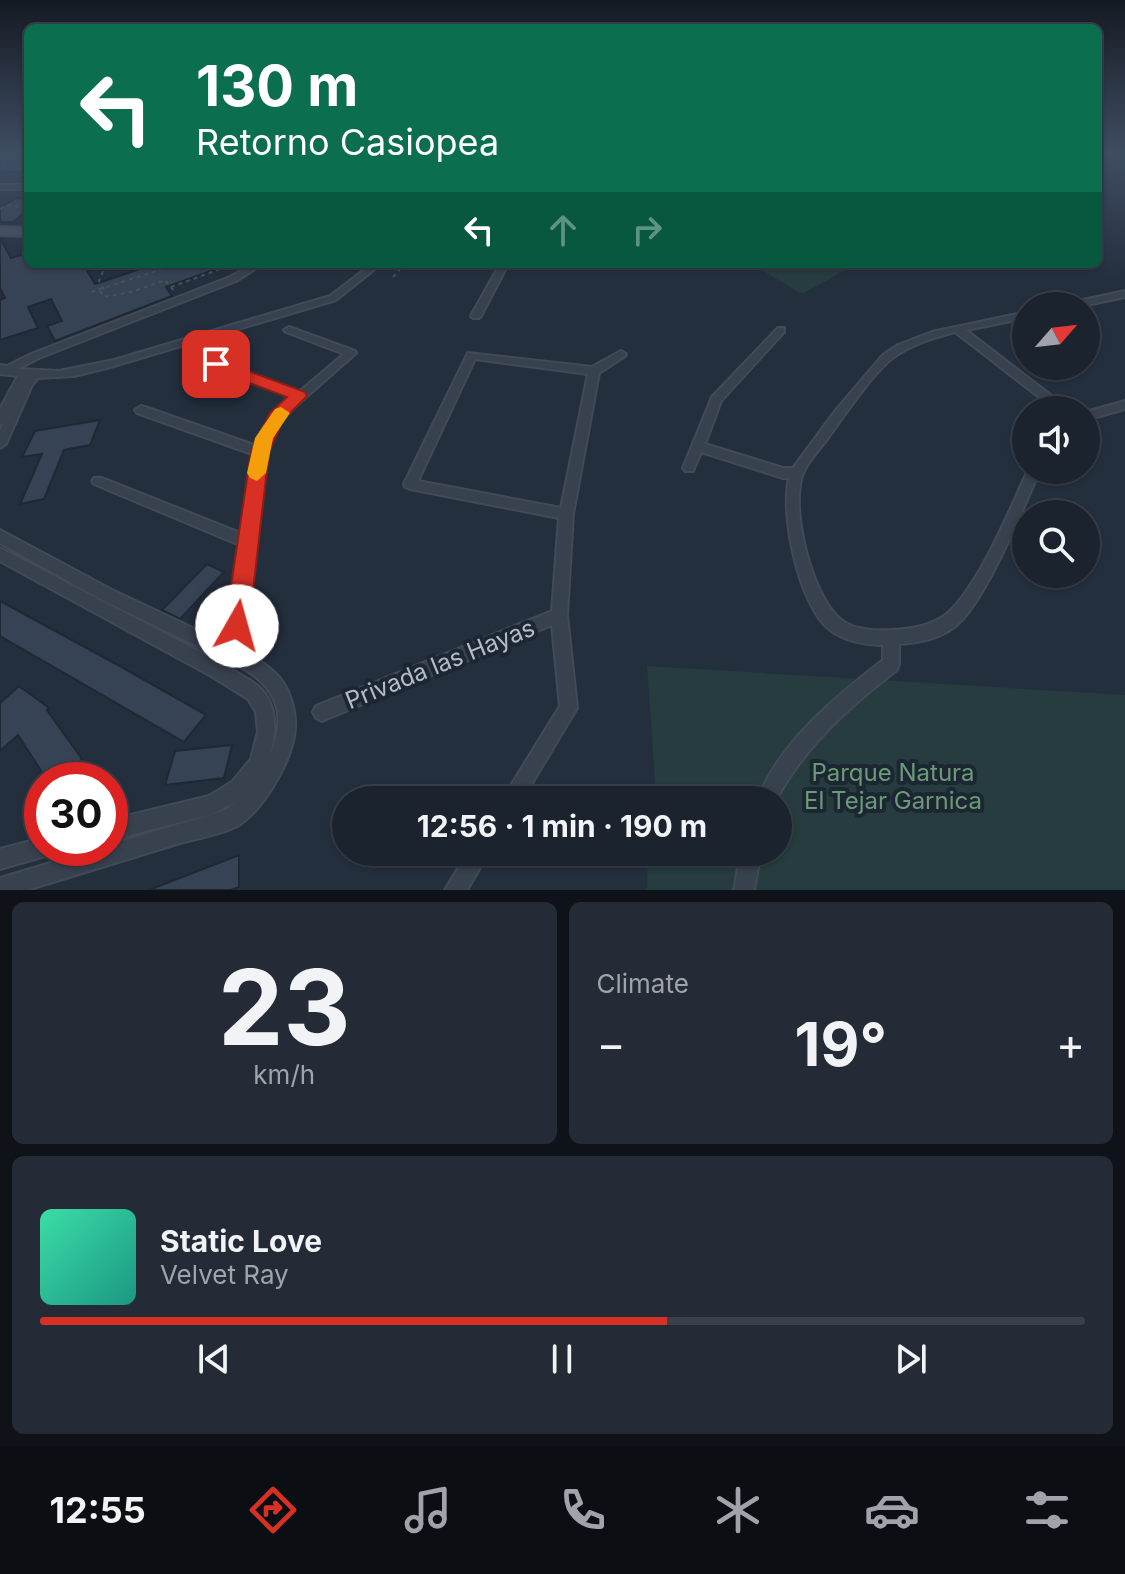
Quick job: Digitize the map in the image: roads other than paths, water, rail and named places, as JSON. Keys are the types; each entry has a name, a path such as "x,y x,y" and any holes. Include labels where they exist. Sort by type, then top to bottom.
{"street":[{"path":"0,231 24,232"},
{"path":"2,371 233,279 252,268"},
{"path":"2,371 30,375 105,366 333,298 372,268"},
{"path":"476,316 502,268"},
{"path":"1100,299 1125,294"},
{"path":"1012,318 920,340 885,358 796,473 793,520 801,559 818,602 835,625 872,637 915,636 950,622 972,592 1027,484"},
{"path":"219,671 233,654 260,452 276,417 351,353 289,330"},
{"path":"689,468 716,400 781,330"},
{"path":"960,330 1046,396"},
{"path":"566,514 410,484 472,355 594,371 621,354"},
{"path":"216,364 299,396"},
{"path":"520,786 569,708 559,615 566,514 594,371"},
{"path":"0,420 30,375"},
{"path":"0,444 30,375"},
{"path":"1100,412 1125,405"},
{"path":"141,410 260,452"},
{"path":"697,446 783,473 796,473"},
{"path":"98,481 247,542"},
{"path":"0,536 107,595 233,654 272,678 284,697 287,719 275,769 255,799 232,818 199,831 0,888"},
{"path":"0,554 219,671 254,693 264,710 267,732 259,764 239,789 212,805 128,826"},
{"name":"Privada las Hayas","path":"322,712 559,615"},
{"path":"773,786 818,724 891,664 891,637"},
{"path":"0,859 24,853"},
{"path":"455,890 470,866"},
{"path":"744,890 748,866"}],"park label":[{"name":"Parque Natura El Tejar Garnica","path":"893,786"}]}
